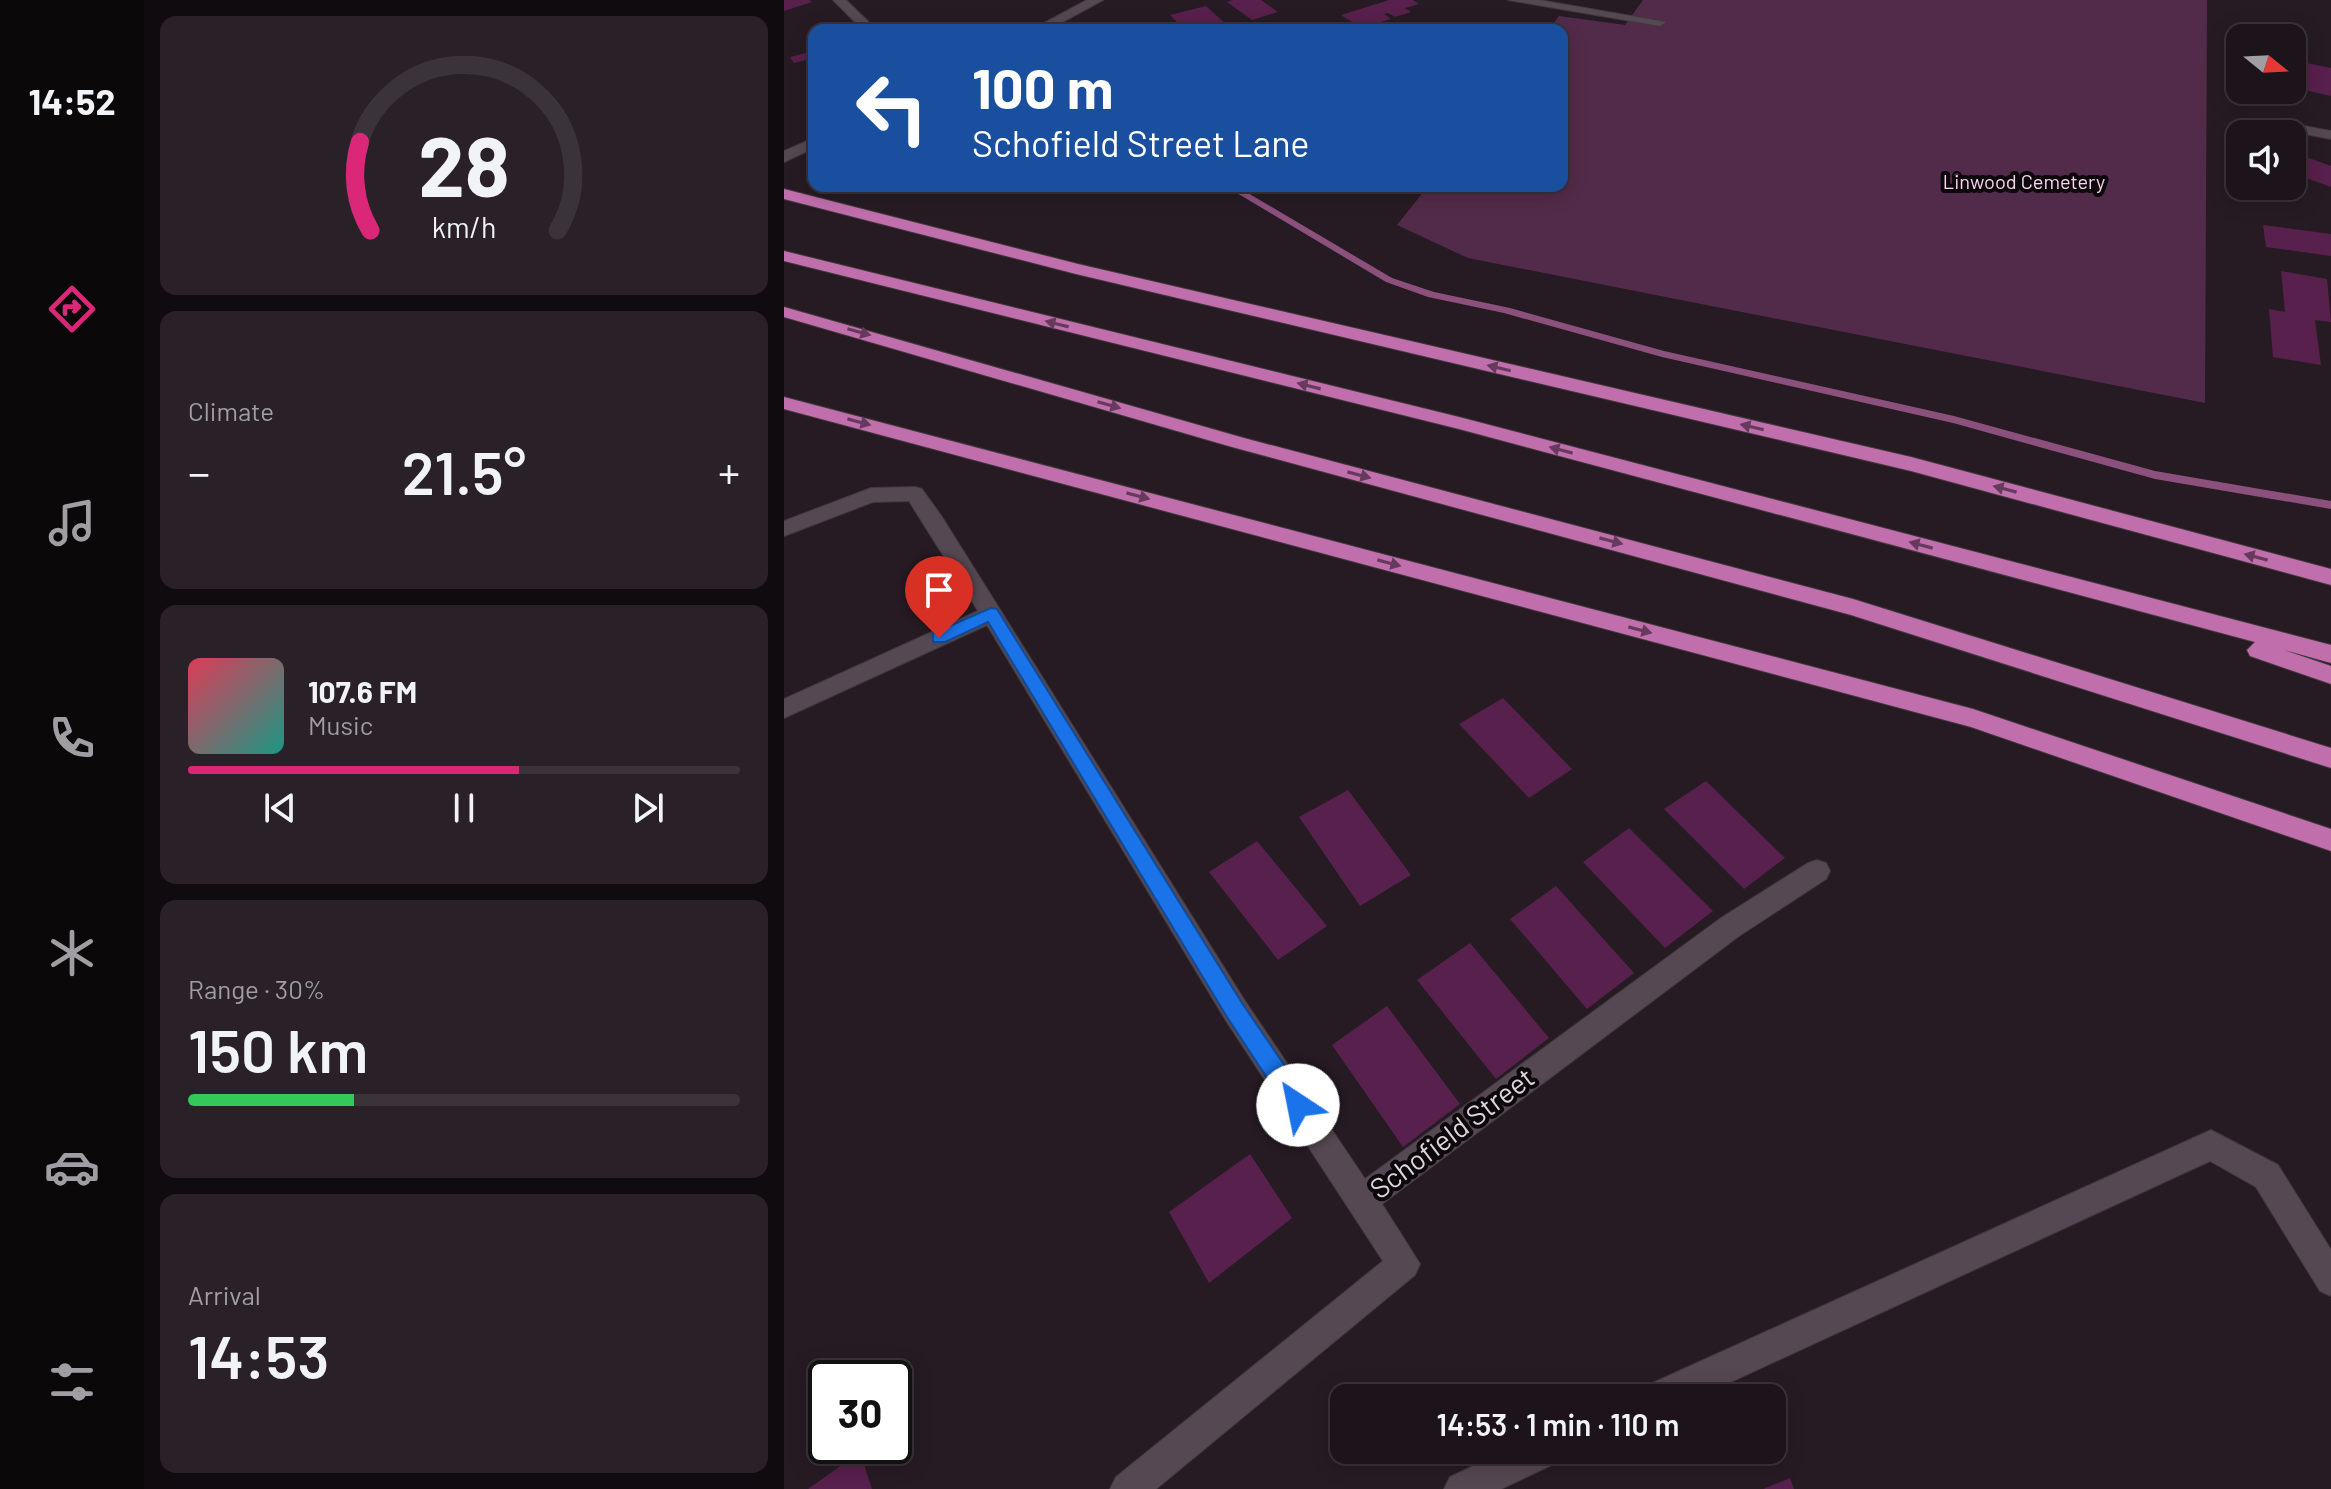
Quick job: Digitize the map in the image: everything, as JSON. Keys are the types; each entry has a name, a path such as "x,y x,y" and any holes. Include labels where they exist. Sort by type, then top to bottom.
{"highway":[{"path":"784,194 1076,269 1911,464 2331,577"},
{"path":"784,256 1459,423 2331,654"},
{"path":"784,312 1239,443 1853,607 2331,758"},
{"path":"784,403 1973,718 2331,840"},
{"path":"2051,579 2331,675"}],"street":[{"path":"839,0 864,24"},
{"path":"1050,24 1097,0"},
{"path":"1514,0 1660,22"},
{"path":"2306,130 2331,135"},
{"path":"786,156 808,145"},
{"path":"784,529 871,495 915,494 1235,1010 1362,1200"},
{"path":"784,709 991,614"},
{"name":"Schofield Street","path":"1128,1489 1404,1264 1362,1200 1730,927 1817,871"},
{"path":"1689,1384 2211,1145 2267,1176 2331,1280"},
{"path":"1462,1489 1516,1464"}],"green space":[{"name":"Linwood Cemetery","path":"1643,0 2207,0 2205,403 1468,258 1397,225 1423,192 1568,192 1568,24 1553,24 1559,16 1625,25"}],"building":[{"path":"784,0 809,0 812,2 784,11"},
{"path":"1261,0 1278,12 1252,20 1227,2"},
{"path":"1389,0 1413,0 1419,4 1405,8 1411,12 1395,17 1384,14 1391,19 1374,24 1355,24 1341,15"},
{"path":"1206,6 1226,24 1179,24 1170,15"},
{"path":"808,52 808,60 794,63 790,57"},
{"path":"2306,63 2331,68 2331,96 2306,90"},
{"path":"2306,157 2331,166 2331,187 2306,178"},
{"path":"2263,225 2331,234 2331,256 2266,247"},
{"path":"2281,271 2327,279 2331,322 2315,320 2321,365 2273,357 2269,309 2285,312"},
{"path":"1503,698 1572,769 1529,798 1459,724"},
{"path":"1706,781 1785,858 1744,889 1664,809"},
{"path":"1348,790 1411,875 1360,906 1299,817"},
{"path":"1629,828 1713,911 1665,948 1583,862"},
{"path":"1257,841 1327,926 1278,960 1209,872"},
{"path":"1556,886 1634,973 1587,1009 1510,919"},
{"path":"1470,943 1549,1038 1496,1079 1417,980"},
{"path":"1387,1006 1460,1104 1403,1147 1332,1045"},
{"path":"1250,1154 1292,1218 1209,1283 1169,1212"},
{"path":"843,1464 864,1464 872,1489 808,1489"},
{"path":"1790,1478 1794,1489 1763,1489"}],"waterway":[{"path":"1240,192 1389,280 1432,295 1506,310 1662,354 1954,420 2155,475 2331,505"}],"route":[{"path":"939,638 991,614 1235,1010 1298,1105"}]}
